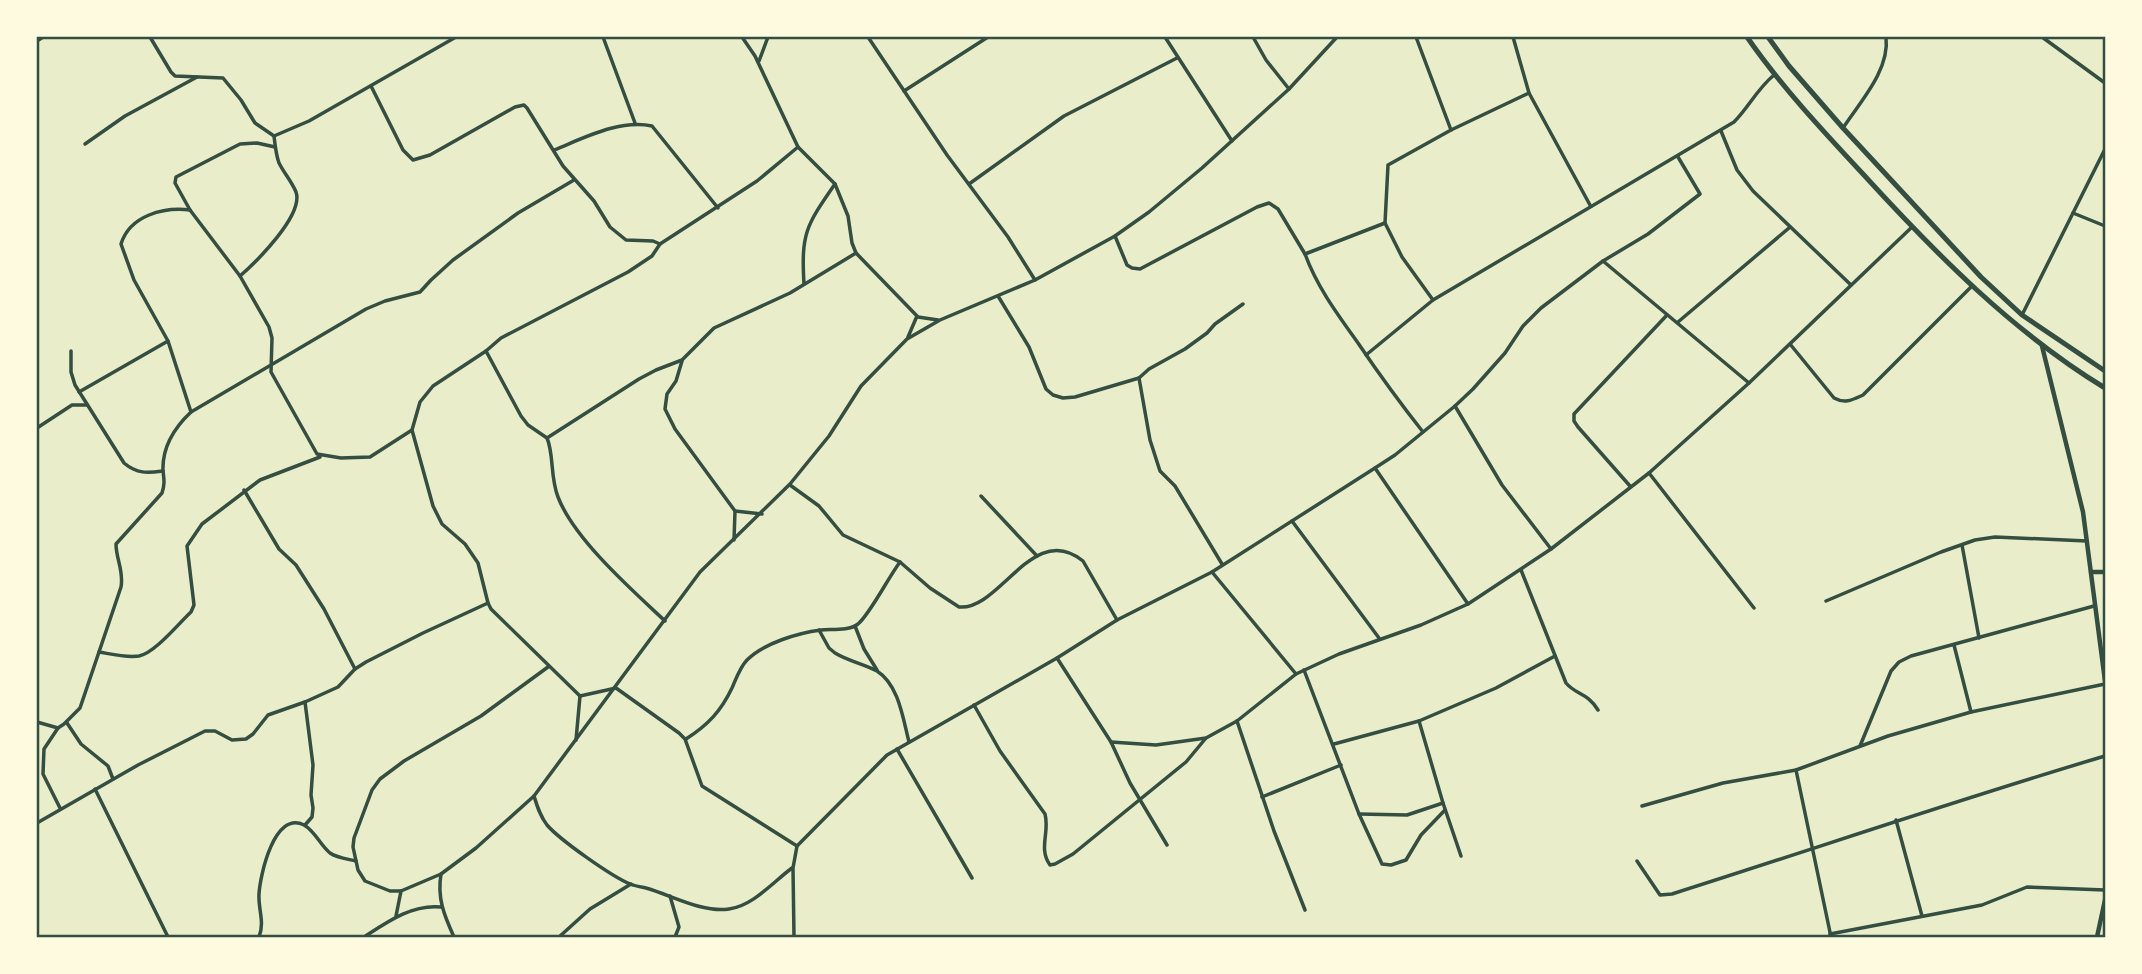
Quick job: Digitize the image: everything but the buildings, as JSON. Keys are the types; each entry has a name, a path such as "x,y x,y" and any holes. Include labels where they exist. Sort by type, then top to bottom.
{"main road":[{"path":"1747,37 1774,75 1912,227 1972,286 2042,346 2105,388"},
{"path":"1768,37 1789,66 1931,225 2022,315 2105,371"}],"street":[{"path":"37,41 43,37"},
{"path":"150,37 176,76 219,76 227,81 256,123 274,136 278,161 295,190 297,202 291,216 266,252 240,276"},
{"path":"274,136 309,121 408,62 456,37"},
{"path":"603,37 635,123"},
{"path":"744,37 798,147 835,184 848,216 856,253 917,317 940,320"},
{"path":"758,62 768,37"},
{"path":"868,37 1008,237 1035,280"},
{"path":"904,91 988,37"},
{"path":"1166,37 1232,141"},
{"path":"1252,37 1289,89"},
{"path":"548,667 472,721 404,761 380,779 372,790 354,838 358,870 365,881 390,891 401,891 441,874 476,848 534,796 700,572 790,484 829,436 861,386 907,339 940,320 1035,280 1115,236 1149,212 1232,141 1289,89 1337,37"},
{"path":"1416,37 1451,130"},
{"path":"1513,37 1529,93 1590,205"},
{"path":"1843,128 1879,74 1887,44 1886,37"},
{"path":"2042,37 2105,83"},
{"path":"969,184 1064,116 1177,58"},
{"path":"1366,355 1433,300 1721,130 1747,108 1762,85 1774,75"},
{"path":"85,144 125,116 199,76"},
{"path":"371,86 403,150 413,160 430,155 520,105 527,108 574,180 594,201 610,227 620,237 660,244"},
{"path":"1433,300 1402,257 1385,223 1388,164 1529,93"},
{"path":"554,150 589,136 635,123 652,126 718,208"},
{"path":"1721,130 1737,170 1753,191 1851,285"},
{"path":"275,147 257,143 240,144 176,177 175,183 190,210 240,276 269,327 273,376 314,450 322,456"},
{"path":"580,696 548,667 488,603 478,563 470,550 447,529 437,515 412,430 419,402 426,393 517,328 628,272 652,256 660,244 757,181 798,147"},
{"path":"2022,315 2105,149"},
{"path":"794,937 793,868 797,846 875,766 897,749 1057,658 1117,620 1212,572 1375,468 1423,432 1481,380 1505,353 1523,326 1541,308 1603,261 1648,234 1700,194 1678,156"},
{"path":"60,808 46,783 44,749 58,728 80,708 121,587 123,572 116,552 117,544 124,533 159,498 165,483 164,456 171,437 191,412 366,309 385,300 420,292 430,279 453,260 518,213 574,180"},
{"path":"804,284 802,247 806,234 810,222 835,184"},
{"path":"1115,236 1127,265 1140,269 1269,203 1278,209 1305,254 1313,274 1366,355 1423,432"},
{"path":"190,210 171,208 158,211 134,225 121,244 134,280 167,341 191,412"},
{"path":"2073,213 2105,226"},
{"path":"1305,254 1385,223"},
{"path":"1111,741 1156,745 1206,738 1237,721 1296,674 1468,604 1521,570 1649,473 1749,383 1912,227"},
{"path":"1678,322 1790,228"},
{"path":"547,438 639,379 682,360 714,328 758,309 856,253"},
{"path":"1603,261 1749,383"},
{"path":"1790,344 1834,398 1849,401 1863,395 1972,286"},
{"path":"999,296 1029,347 1046,389 1053,396 1074,397 1139,378 1149,369 1185,349 1243,304"},
{"path":"1630,486 1578,427 1574,414 1667,314"},
{"path":"907,339 917,317"},
{"path":"79,393 167,341"},
{"path":"1642,806 1723,783 1796,770 1888,736 1971,712 2105,682 2083,512 2042,346"},
{"path":"71,351 71,372 79,393 124,463 132,470 143,473 163,471"},
{"path":"486,351 521,416 528,425 547,438 551,474 565,512 595,551 665,621"},
{"path":"682,360 676,381 667,394 665,410 675,429 735,511 734,540"},
{"path":"1139,378 1150,440 1160,471 1175,486 1222,564"},
{"path":"37,428 72,405 87,405"},
{"path":"1455,406 1502,485 1551,548"},
{"path":"99,652 131,656 148,653 191,612 195,601 187,555 190,540 202,524 244,491 260,480 322,456 370,457 412,430"},
{"path":"1375,468 1468,604"},
{"path":"1649,473 1754,608"},
{"path":"790,484 819,506 844,535 900,562 952,603 965,607 975,604 1037,556 1051,550 1066,551 1083,561 1117,620"},
{"path":"244,491 279,549 296,565 324,609 355,669"},
{"path":"981,496 1037,556"},
{"path":"735,511 762,514"},
{"path":"1292,520 1379,638"},
{"path":"1826,601 1962,545 1994,537 2087,541"},
{"path":"1962,545 1979,638"},
{"path":"685,739 708,724 719,712 743,665 750,658 763,649 796,636 855,626 900,562"},
{"path":"1521,570 1569,687 1587,696 1598,710"},
{"path":"1212,572 1296,674"},
{"path":"2091,572 2105,572"},
{"path":"37,823 60,808 205,731 215,731 232,740 246,739 268,715 338,687 355,669 488,603"},
{"path":"1860,746 1891,671 1899,662 1911,656 2094,606"},
{"path":"855,626 864,649 897,698 909,742"},
{"path":"820,630 835,653 878,672"},
{"path":"1954,645 1971,712"},
{"path":"1334,744 1419,721 1496,688 1555,656"},
{"path":"1057,658 1111,741 1139,800 1167,845"},
{"path":"1304,670 1359,814 1384,866 1406,860 1421,835 1445,810"},
{"path":"580,696 616,688 685,739 702,786 797,846"},
{"path":"576,742 580,696"},
{"path":"305,702 313,765 310,794 312,817 305,825"},
{"path":"974,705 1000,751 1045,814 1047,822 1043,852 1050,865 1073,854 1186,762 1206,738"},
{"path":"1237,721 1262,797 1305,910"},
{"path":"1419,721 1461,856"},
{"path":"37,722 58,728"},
{"path":"67,722 81,744 108,765 113,779"},
{"path":"897,749 972,878"},
{"path":"1637,861 1660,895 1672,894 1896,820 2105,756"},
{"path":"1262,797 1341,765"},
{"path":"1796,770 1830,936 1982,905 2027,887 2105,890"},
{"path":"95,789 168,937"},
{"path":"534,796 539,814 560,838 631,884 670,897 731,909 758,895 793,868"},
{"path":"1359,814 1398,816 1443,803"},
{"path":"1896,820 1922,916"},
{"path":"259,937 263,927 259,894 264,862 275,838 283,828 293,823 305,825 328,852 356,861"},
{"path":"441,874 441,907 454,937"},
{"path":"559,937 590,909 631,884"},
{"path":"396,917 401,891"},
{"path":"670,897 678,928 675,937"},
{"path":"2097,937 2105,900"},
{"path":"364,937 396,917 422,907 441,907"}]}
